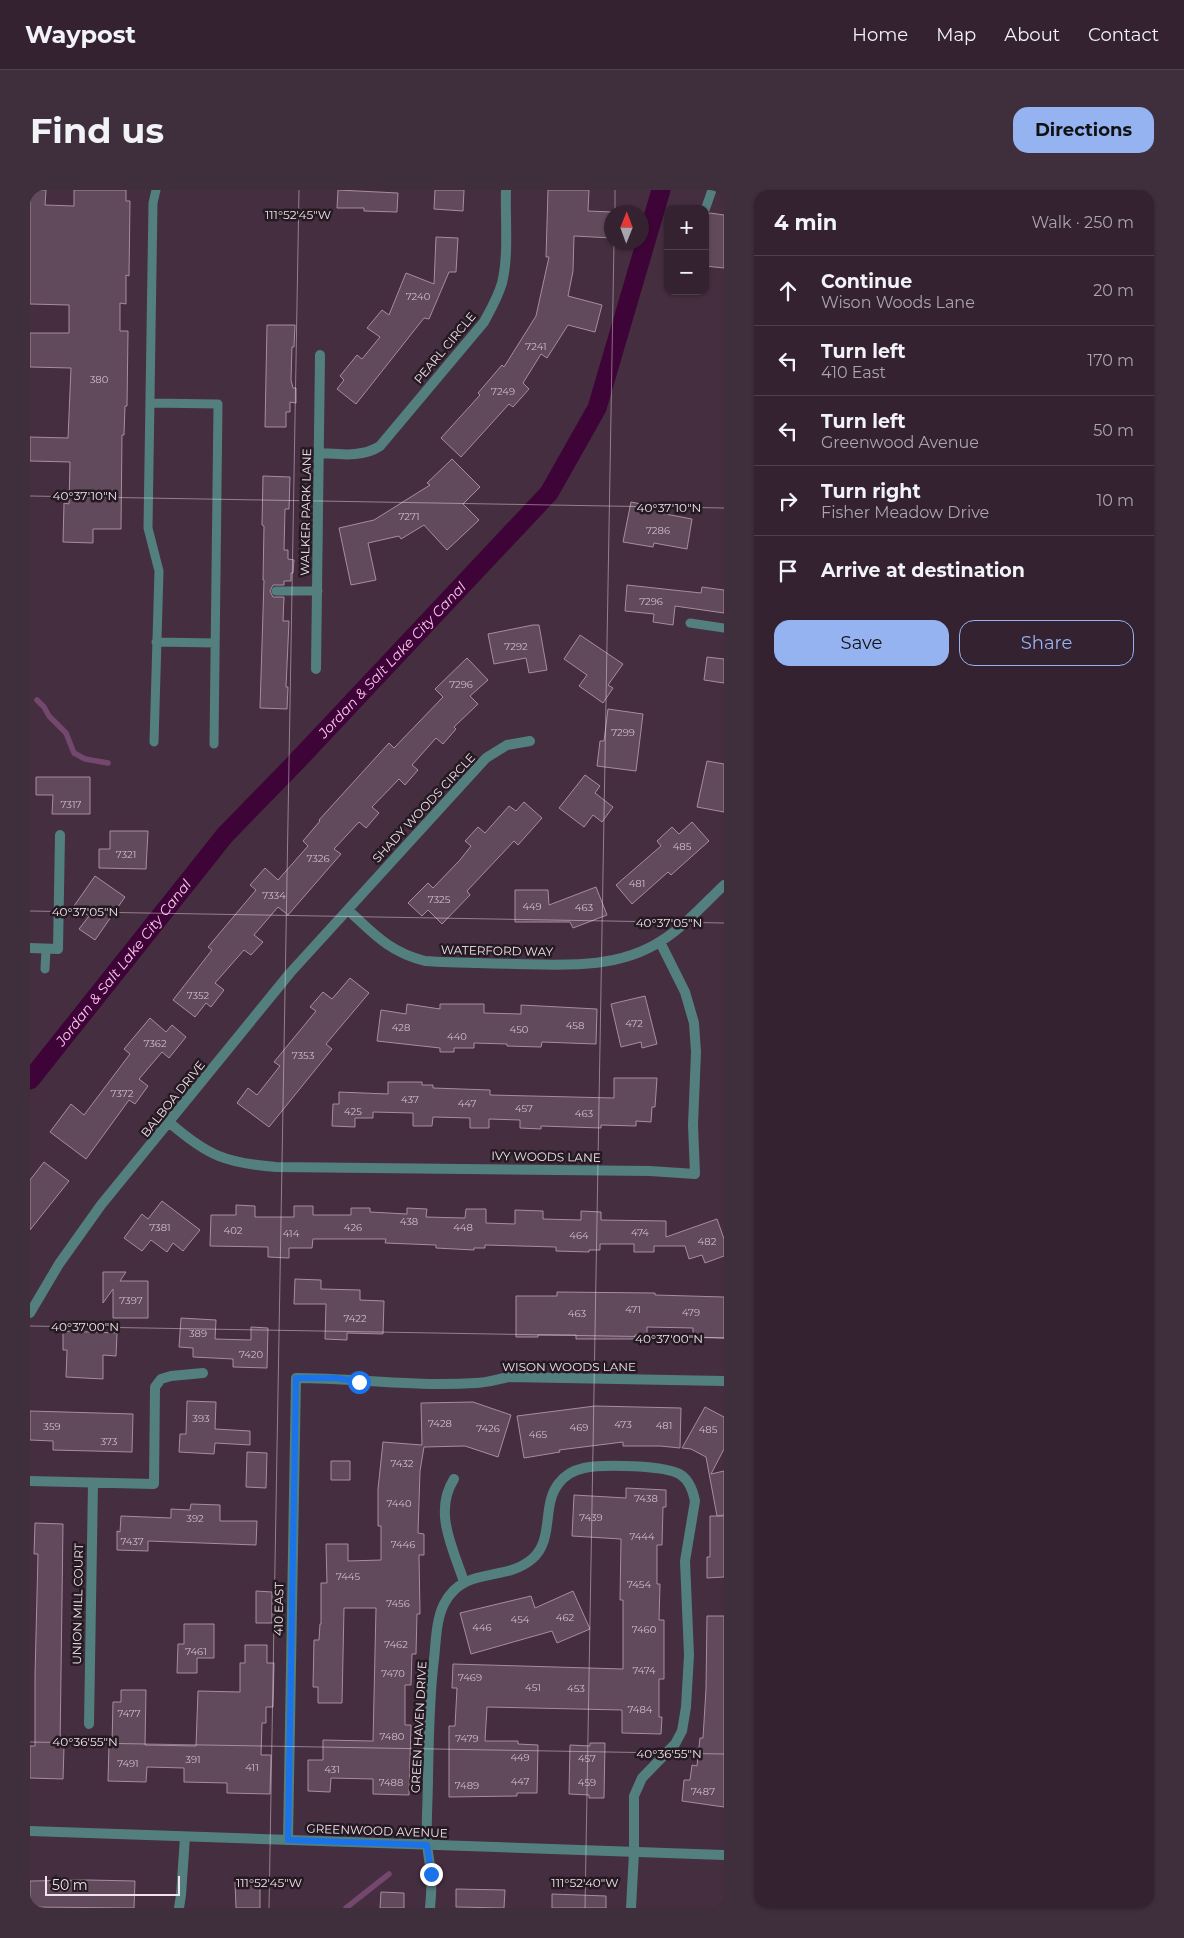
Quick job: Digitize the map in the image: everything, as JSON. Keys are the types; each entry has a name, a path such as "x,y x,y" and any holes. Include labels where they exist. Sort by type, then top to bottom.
{"street":[{"name":"PEARL CIRCLE","path":"319,453 370,453 380,446 484,322 495,303 502,282 506,190"},
{"name":"WALKER PARK LANE","path":"316,669 320,355"},
{"name":"SHADY WOODS CIRCLE","path":"348,910 486,758 507,745 530,741"},
{"path":"30,948 58,949 60,835"},
{"name":"WATERFORD WAY","path":"348,910 390,948 406,957 425,961 579,965 607,962 660,942 685,923 724,885"},
{"name":"BALBOA DRIVE","path":"30,1312 59,1264 102,1205 290,973 348,910"},
{"name":"IVY WOODS LANE","path":"170,1123 204,1150 226,1160 252,1165 276,1167 650,1171 695,1174 693,1126 696,1052 694,1023 685,992 660,942"},
{"path":"30,1481 154,1484 156,1387 161,1379 171,1376 203,1373"},
{"name":"WISON WOODS LANE","path":"296,1378 337,1378 359,1382 476,1383 509,1377 724,1381"},
{"name":"410 EAST","path":"288,1840 296,1378"},
{"name":"GREEN HAVEN DRIVE","path":"430,1908 431,1874 427,1845 430,1688 439,1620 444,1604 452,1592 464,1582 475,1577 516,1569 533,1558 545,1539 550,1499 553,1491 559,1482 575,1471 594,1466 661,1468 676,1472 687,1480 693,1491 695,1501 685,1561 689,1654 686,1707 682,1731 675,1744 642,1778 637,1786 634,1796 634,1852"},
{"path":"454,1479 448,1490 444,1505 444,1517 464,1582"},
{"name":"UNION MILL COURT","path":"89,1724 93,1483"},
{"name":"GREENWOOD AVENUE","path":"30,1831 724,1855"},
{"path":"179,1908 182,1895 184,1837"},
{"path":"630,1908 634,1852"}],"lane":[{"path":"154,742 159,571 148,528 153,203 156,190"},
{"path":"707,205 712,190"},
{"path":"150,403 218,404 214,744"},
{"path":"276,591 318,591"},
{"path":"690,623 724,628"},
{"path":"156,642 215,643"},
{"path":"45,969 46,948"}],"building":[{"path":"30,190 46,190 45,205 74,206 74,190 126,190 126,201 130,201 129,276 126,275 126,304 120,303 120,331 128,331 127,406 125,406 124,435 122,435 121,529 93,529 93,543 63,542 64,503 69,504 70,462 30,461 30,437 68,438 71,368 30,367 30,333 69,333 69,305 30,304"},
{"path":"338,190 398,193 397,212 364,211 364,208 337,208"},
{"path":"435,190 464,190 463,211 434,209"},
{"path":"548,190 589,190 588,211 604,212 604,238 574,236 573,271 568,296 602,305 595,332 568,325 547,358 541,354 523,383 529,389 513,407 509,404 461,457 441,438 480,395 478,393 502,365 504,367 536,316 549,257 546,257"},
{"path":"709,214 724,215 724,268 709,266"},
{"path":"436,237 458,238 456,272 449,272 429,319 424,318 356,404 337,389 344,380 340,376 357,355 362,359 380,337 367,328 382,310 389,315 406,273 434,284"},
{"path":"267,325 295,325 291,380 293,388 296,388 296,403 290,402 290,412 286,412 286,427 265,427"},
{"path":"452,459 480,487 463,504 479,520 447,550 424,525 401,539 399,536 368,543 376,580 351,585 339,528 374,520 430,485 427,483"},
{"path":"263,476 290,477 289,509 285,509 284,550 288,550 288,559 294,560 293,573 291,573 291,581 284,581 284,585 273,585 270,591 273,597 284,597 283,621 289,621 287,709 260,708 264,580"},
{"path":"631,502 661,508 660,513 692,519 687,549 654,543 653,547 623,542"},
{"path":"627,585 701,593 702,587 724,590 724,613 675,606 673,625 653,622 654,614 625,611"},
{"path":"539,625 547,670 529,673 526,658 494,664 488,634"},
{"path":"580,635 623,664 608,685 613,688 603,703 579,686 587,675 564,659"},
{"path":"707,657 724,659 724,683 704,680"},
{"path":"467,658 488,680 470,696 478,704 454,727 456,729 443,744 436,738 412,765 418,770 405,785 399,779 372,807 379,813 366,828 359,822 334,849 341,854 288,915 278,907 254,935 263,942 251,955 244,950 215,983 224,990 211,1007 206,1003 195,1017 173,1000 212,950 208,947 256,890 250,885 265,868 278,880 308,846 303,841 319,820 389,743 394,748 443,697 435,689"},
{"path":"608,709 643,714 636,771 597,766 600,741 604,741"},
{"path":"707,761 724,764 724,812 697,807"},
{"path":"585,775 600,786 595,793 613,807 602,822 593,815 584,827 559,808"},
{"path":"36,777 90,777 90,814 52,814 53,795 36,795"},
{"path":"524,802 542,818 518,845 514,841 467,891 470,895 442,924 428,910 422,916 408,903 428,883 433,888 460,860 471,846 465,841 478,827 485,833 509,806 516,811"},
{"path":"692,822 709,841 671,875 668,872 632,904 616,885 661,846 657,841 672,827 679,834"},
{"path":"110,831 148,831 146,869 99,868 99,849 110,849"},
{"path":"95,876 125,897 95,940 79,929 89,916 74,906"},
{"path":"596,887 607,915 573,928 570,922 515,922 515,890 548,890 549,905"},
{"path":"350,978 369,993 326,1044 332,1049 269,1127 237,1103 248,1088 257,1095 280,1066 274,1062 316,1011 310,1007 323,992 332,999"},
{"path":"645,996 657,1044 642,1048 641,1042 621,1047 611,1004"},
{"path":"407,1004 440,1009 440,1004 484,1004 484,1013 521,1014 521,1005 597,1009 596,1044 542,1042 541,1047 474,1043 474,1048 454,1048 454,1052 440,1052 440,1048 377,1041 381,1010 406,1014"},
{"path":"150,1018 166,1032 172,1025 186,1037 169,1058 162,1052 139,1079 148,1086 135,1104 129,1100 86,1159 50,1132 71,1104 84,1115 130,1054 124,1049"},
{"path":"614,1078 657,1078 655,1107 652,1107 651,1122 636,1121 636,1126 601,1125 601,1128 541,1126 541,1129 520,1128 520,1120 489,1119 489,1128 470,1128 470,1118 433,1117 432,1126 413,1126 413,1113 373,1112 373,1118 355,1118 355,1127 332,1126 333,1104 339,1104 339,1092 388,1094 388,1082 422,1082 422,1085 433,1085 433,1088 490,1090 490,1095 614,1098"},
{"path":"44,1162 69,1181 30,1230 30,1180"},
{"path":"162,1201 200,1230 183,1251 173,1243 167,1252 151,1240 142,1251 124,1238 142,1214 148,1219"},
{"path":"236,1205 255,1206 255,1217 294,1217 294,1206 313,1206 313,1215 351,1215 351,1208 370,1208 370,1212 407,1214 407,1208 427,1209 426,1217 465,1218 466,1209 486,1209 486,1223 515,1224 515,1210 543,1211 543,1219 581,1220 581,1211 601,1212 601,1220 666,1221 666,1237 717,1219 724,1239 724,1256 705,1263 702,1255 689,1259 685,1246 654,1246 654,1252 634,1252 634,1244 600,1244 600,1250 589,1250 589,1252 556,1251 556,1247 485,1245 485,1248 474,1248 474,1250 436,1248 436,1245 385,1243 386,1239 313,1239 312,1248 289,1248 289,1258 268,1257 268,1247 210,1246 211,1215 236,1215"},
{"path":"103,1272 126,1272 120,1281 148,1281 148,1318 113,1318 113,1289 103,1303"},
{"path":"295,1279 321,1280 321,1289 360,1290 360,1300 384,1301 383,1334 347,1333 347,1340 325,1339 326,1304 294,1304"},
{"path":"557,1292 655,1293 655,1295 724,1297 724,1338 693,1337 693,1328 647,1327 647,1335 635,1335 635,1339 576,1339 576,1335 516,1337 516,1296 557,1296"},
{"path":"181,1318 216,1320 215,1339 251,1340 251,1327 268,1328 267,1368 233,1367 233,1359 193,1357 193,1348 179,1347"},
{"path":"63,1331 117,1333 116,1356 103,1355 103,1379 66,1377 67,1350 63,1350"},
{"path":"187,1401 216,1402 215,1429 250,1431 250,1445 215,1443 214,1454 179,1452 180,1434 186,1434"},
{"path":"473,1402 511,1415 498,1457 465,1446 424,1447 420,1471 418,1533 424,1534 424,1555 419,1555 420,1614 417,1614 416,1654 412,1654 411,1685 405,1685 405,1725 411,1725 409,1795 373,1794 373,1779 331,1778 330,1792 308,1791 308,1760 323,1760 323,1740 373,1741 376,1608 344,1608 342,1703 318,1703 318,1687 313,1687 314,1640 319,1640 321,1624 321,1583 327,1583 326,1544 348,1544 348,1561 381,1560 381,1526 378,1526 378,1489 383,1442 422,1445 421,1403"},
{"path":"595,1406 681,1408 680,1448 623,1446 623,1442 559,1450 560,1452 524,1458 517,1416"},
{"path":"705,1407 724,1417 724,1449 711,1474 724,1471 724,1515 717,1516 706,1457 691,1449 682,1448"},
{"path":"30,1411 133,1414 132,1452 53,1450 53,1441 30,1440"},
{"path":"247,1452 267,1453 266,1488 246,1487"},
{"path":"331,1461 350,1461 350,1480 331,1480"},
{"path":"626,1488 666,1490 666,1507 663,1507 662,1545 657,1545 657,1584 660,1584 659,1620 664,1620 664,1679 659,1679 659,1717 662,1717 661,1734 622,1733 622,1710 487,1707 485,1741 518,1741 518,1744 538,1745 537,1793 517,1793 517,1796 449,1797 449,1726 455,1726 457,1688 452,1688 453,1664 623,1669 623,1600 620,1600 621,1539 572,1536 574,1495 626,1498"},
{"path":"191,1504 220,1505 220,1521 257,1521 256,1545 148,1541 148,1551 117,1550 117,1531 120,1532 121,1516 171,1518 171,1509 190,1510"},
{"path":"710,1516 724,1516 724,1577 707,1578 707,1557 710,1557"},
{"path":"35,1523 63,1524 60,1747 64,1747 63,1779 30,1778 30,1746 35,1746 38,1554 34,1554"},
{"path":"256,1591 272,1592 272,1623 256,1623"},
{"path":"573,1591 590,1629 557,1643 552,1631 471,1654 460,1613 531,1596 535,1608"},
{"path":"707,1616 724,1616 724,1807 682,1801 684,1780 690,1780 692,1765 697,1766 700,1738 703,1738"},
{"path":"184,1624 214,1624 214,1658 197,1658 197,1673 177,1673 178,1644 184,1644"},
{"path":"245,1645 267,1645 267,1663 274,1663 273,1707 266,1707 266,1723 262,1723 261,1755 271,1755 270,1794 227,1793 227,1783 184,1782 184,1768 147,1767 146,1782 108,1781 109,1744 112,1744 113,1702 121,1702 121,1690 146,1690 145,1745 196,1746 198,1691 240,1692 240,1663 245,1663"},
{"path":"590,1743 605,1743 604,1798 589,1798 589,1795 569,1794 570,1745 590,1746"},
{"path":"30,1881 135,1881 134,1908 30,1907"},
{"path":"235,1882 260,1882 260,1908 236,1908"},
{"path":"456,1889 505,1890 504,1908 456,1907"},
{"path":"381,1892 404,1893 404,1908 380,1908"},
{"path":"552,1894 606,1896 606,1908 552,1908"}],"waterway":[{"name":"Jordan & Salt Lake City Canal","path":"30,1080 225,835 549,493 597,408 661,190"},
{"path":"37,700 49,716 66,733 74,753 85,759 108,763"},
{"path":"346,1908 389,1874"}],"route":[{"path":"359,1382 337,1378 296,1378 288,1840 427,1845 431,1874"}]}
